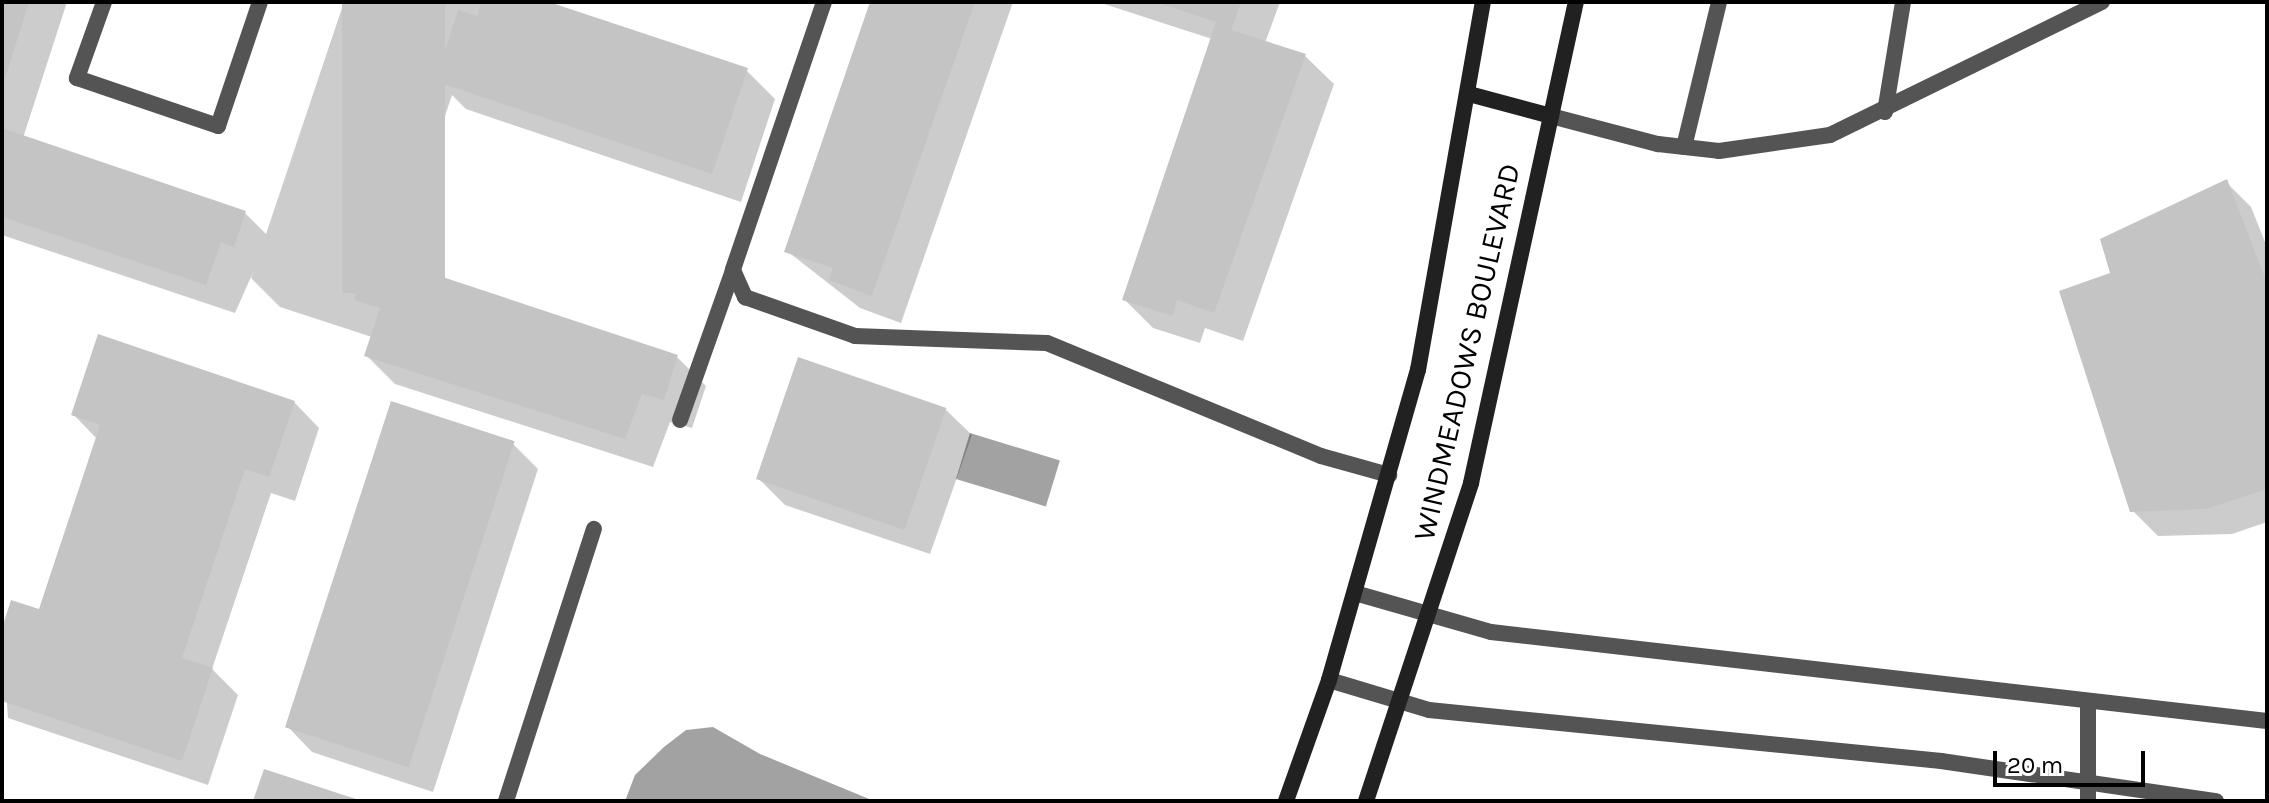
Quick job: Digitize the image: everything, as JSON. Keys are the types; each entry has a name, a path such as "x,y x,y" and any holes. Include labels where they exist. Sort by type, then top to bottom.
{"street":[{"path":"104,2 77,78 218,126 260,2"},
{"path":"680,420 824,2"},
{"name":"WINDMEADOWS BOULEVARD","path":"1286,801 1329,680 1418,370 1483,2"},
{"name":"WINDMEADOWS BOULEVARD","path":"1366,801 1401,704 1471,483 1576,2"},
{"path":"1684,147 1719,2"},
{"path":"1885,112 1903,2"},
{"path":"1469,94 1684,147 1719,151 1830,135 1885,112 2102,2"},
{"path":"733,270 745,297 855,336 1047,343 1321,456 1389,475"},
{"path":"506,801 594,529"},
{"path":"1355,593 1491,632 2267,721"},
{"path":"1329,680 1401,704 2088,783 2216,801"},
{"path":"2088,702 2088,801"}],"shaded area":[{"path":"970,433 1060,460 1046,506 956,479"},
{"path":"713,727 760,754 874,801 625,801 635,775 664,747 686,730"}],"building":[{"path":"2,2 29,2 3,85 2,85"},
{"path":"342,2 445,2 445,293 342,293"},
{"path":"481,2 549,2 748,68 712,174 435,81 458,10 477,16"},
{"path":"870,2 975,2 872,296 829,280 833,268 784,252"},
{"path":"1156,2 1241,2 1231,30 1306,54 1214,313 1177,300 1172,316 1122,300 1216,22"},
{"path":"2,128 246,211 234,247 221,242 206,285 2,217"},
{"path":"2227,179 2267,283 2267,489 2206,509 2130,512 2059,291 2110,273 2100,239"},
{"path":"370,253 678,355 664,400 642,394 625,439 364,356 380,308 354,300"},
{"path":"98,334 295,401 269,477 245,469 182,658 213,668 182,761 2,701 2,628 11,600 39,609 100,425 71,415"},
{"path":"798,357 946,408 904,530 756,479"},
{"path":"391,401 515,441 409,767 285,727"},
{"path":"264,769 359,800 359,801 253,801"}]}
